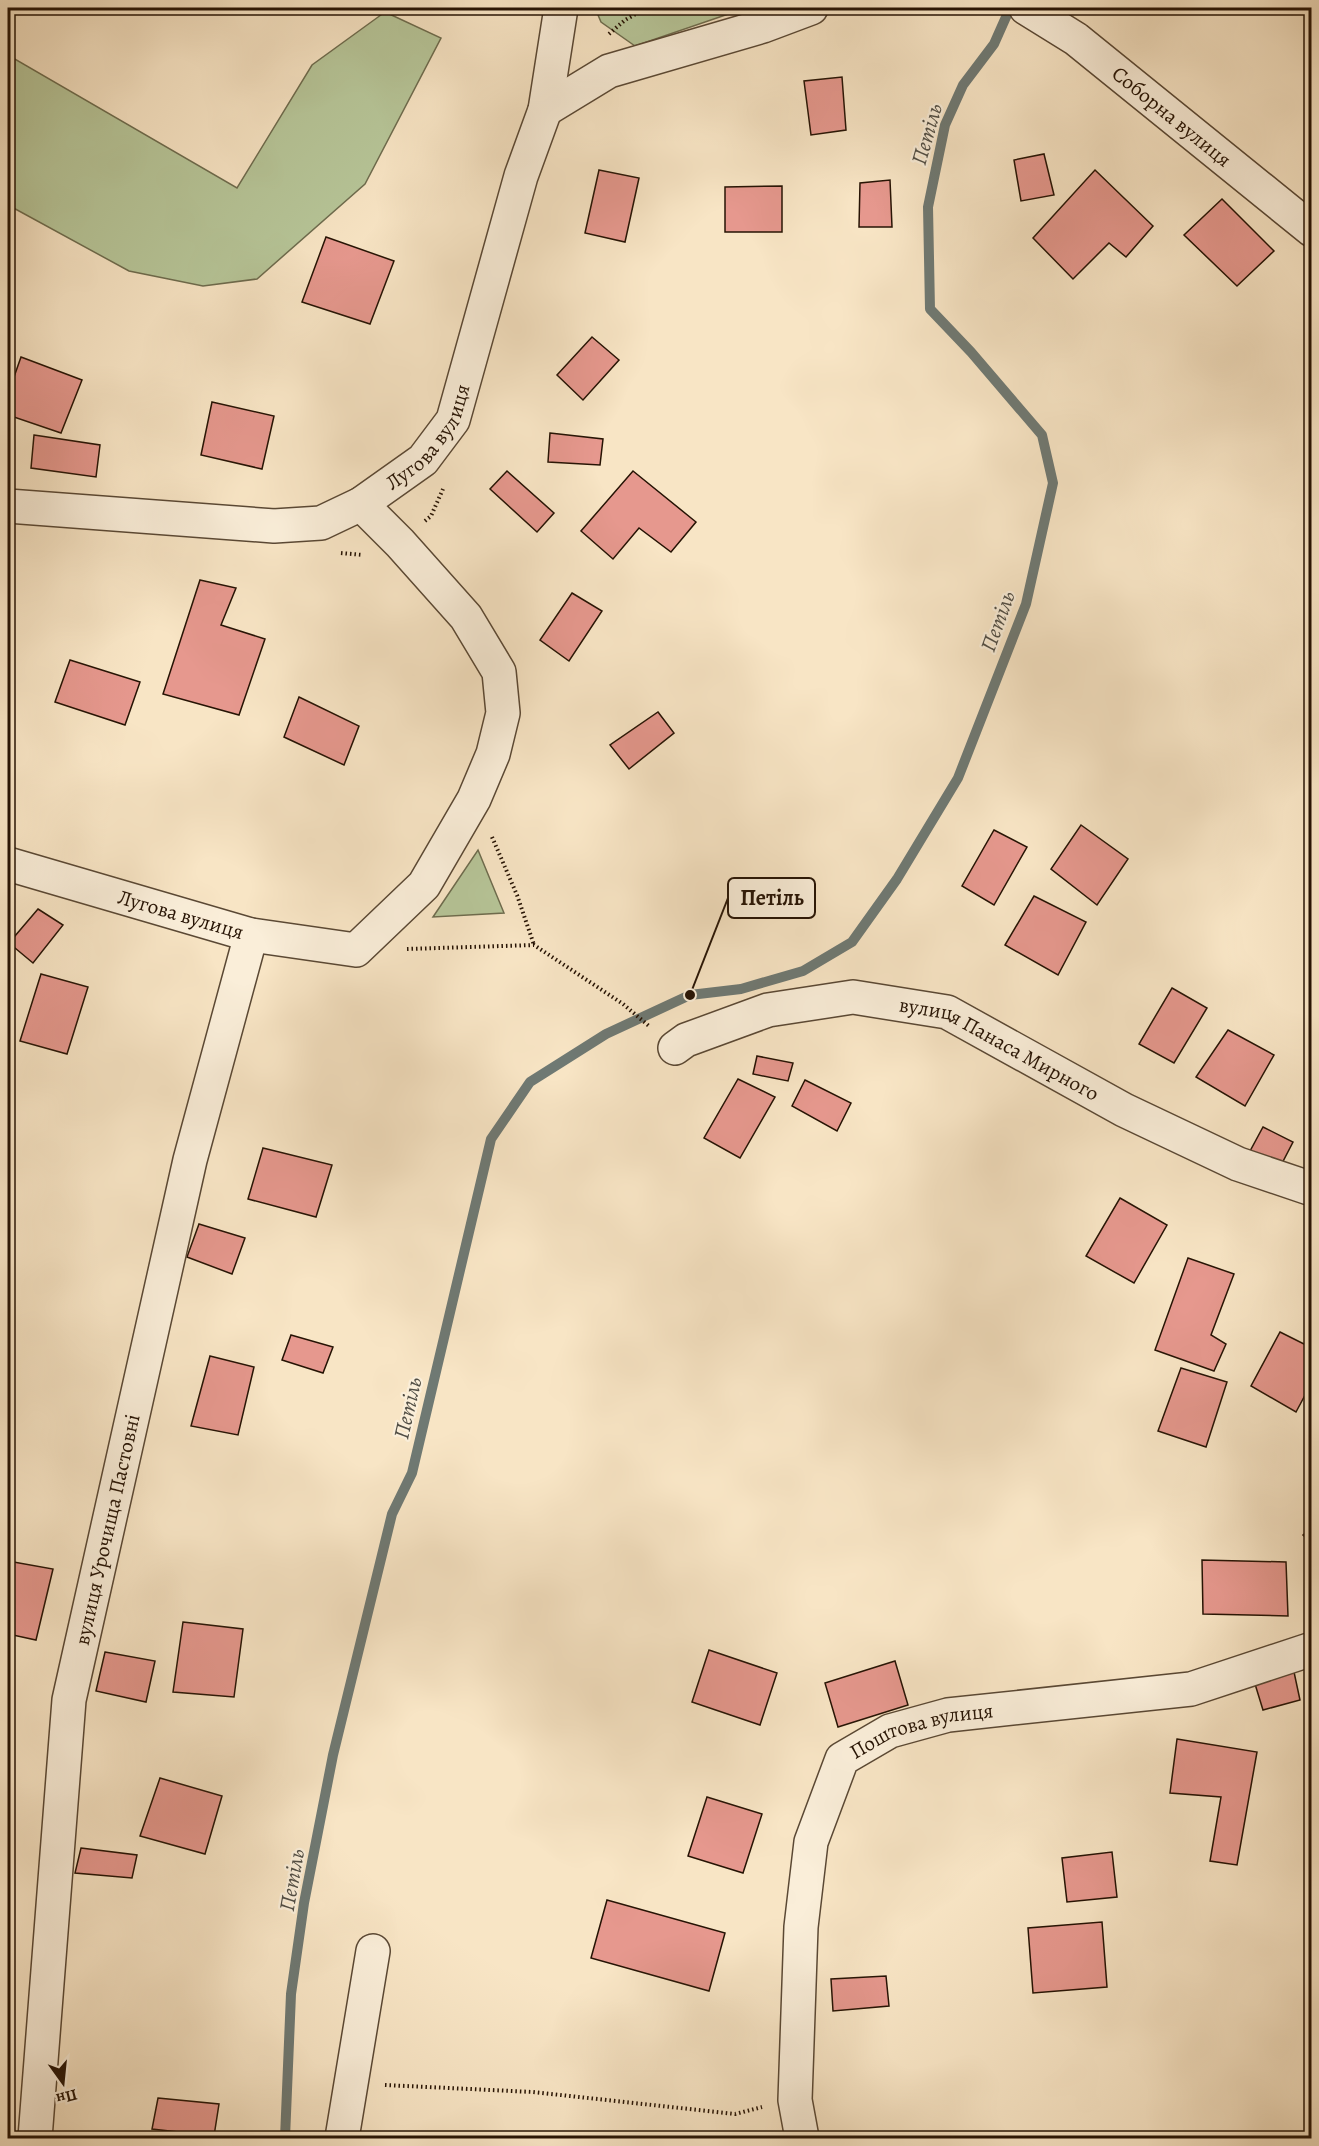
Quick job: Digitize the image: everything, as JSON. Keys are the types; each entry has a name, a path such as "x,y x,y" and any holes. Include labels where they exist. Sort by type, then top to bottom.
{"street":[{"name":"Лугова вулиця","path":"8,506 274,526 321,523 361,504 423,459 453,420 522,176 545,110 561,8"},
{"path":"545,110 609,71 763,26 811,8"},
{"name":"Соборна вулиця","path":"1026,8 1076,39 1311,230"},
{"path":"356,950 424,885 474,799 493,754 503,713 500,672 466,616 361,504"},
{"name":"Лугова вулиця","path":"13,875 251,934 356,950"},
{"name":"вулиця Урочища Пастовні","path":"34,2139 69,1700 190,1160 251,934"},
{"name":"вулиця Панаса Мирного","path":"675,1048 686,1040 768,1010 853,998 947,1012 1124,1110 1238,1164 1311,1189"},
{"name":"Поштова вулиця","path":"802,2139 795,2100 801,1927 811,1842 842,1759 890,1731 948,1715 1191,1689 1311,1649"},
{"path":"342,2139 372,1951"}],"path":[{"path":"609,71 606,36 625,20 646,8"},
{"path":"331,552 378,556 400,543 431,516 445,485"},
{"path":"474,799 518,895 534,945"},
{"path":"356,950 534,945 623,1004"},
{"path":"351,2083 533,2092 735,2114 795,2100"}],"green space":[{"path":"595,8 746,8 635,46 601,22"},
{"path":"385,12 441,38 365,184 257,279 203,286 129,271 8,205 8,55 237,188 312,65"},
{"path":"478,850 504,913 433,917"}],"building":[{"path":"842,77 846,130 811,135 804,81"},
{"path":"1044,154 1054,195 1021,201 1014,160"},
{"path":"599,170 639,178 625,242 585,233"},
{"path":"1095,170 1153,226 1126,257 1109,243 1073,279 1033,238"},
{"path":"890,180 892,227 859,227 860,183"},
{"path":"782,186 782,232 725,232 725,187"},
{"path":"1222,199 1274,251 1237,286 1184,235"},
{"path":"326,237 394,261 370,324 302,302"},
{"path":"592,337 619,360 583,400 557,375"},
{"path":"21,357 82,380 61,433 8,415 8,394"},
{"path":"212,402 274,416 262,469 201,455"},
{"path":"550,433 603,439 600,465 548,462"},
{"path":"34,435 100,445 96,477 31,468"},
{"path":"507,471 554,513 537,532 490,489"},
{"path":"633,471 696,522 671,552 639,528 613,559 581,531"},
{"path":"200,580 236,588 221,625 265,639 239,715 163,694"},
{"path":"572,593 602,611 569,661 540,640"},
{"path":"70,660 140,682 125,725 55,702"},
{"path":"299,697 359,726 344,765 284,737"},
{"path":"658,712 674,733 629,769 610,745"},
{"path":"1081,825 1128,859 1097,905 1051,869"},
{"path":"994,830 1027,847 994,905 962,886"},
{"path":"1034,896 1086,922 1058,975 1005,945"},
{"path":"38,909 63,925 33,963 9,943"},
{"path":"41,974 88,987 67,1054 20,1041"},
{"path":"1172,988 1207,1008 1174,1063 1139,1044"},
{"path":"1228,1030 1274,1055 1245,1106 1196,1077"},
{"path":"757,1056 793,1063 788,1081 753,1074"},
{"path":"738,1079 775,1097 740,1158 704,1138"},
{"path":"805,1080 851,1103 837,1131 792,1106"},
{"path":"1263,1127 1293,1142 1278,1171 1249,1153"},
{"path":"263,1148 332,1165 316,1217 248,1199"},
{"path":"1120,1198 1167,1225 1134,1283 1086,1256"},
{"path":"199,1224 245,1238 232,1274 187,1257"},
{"path":"1188,1258 1234,1274 1211,1335 1226,1344 1214,1371 1155,1350"},
{"path":"1280,1332 1312,1348 1312,1382 1296,1412 1251,1386"},
{"path":"291,1335 333,1347 323,1373 282,1360"},
{"path":"210,1356 254,1367 238,1435 191,1426"},
{"path":"1181,1368 1227,1382 1206,1447 1158,1431"},
{"path":"1312,1527 1312,1544 1303,1535"},
{"path":"1202,1560 1286,1562 1288,1616 1203,1614"},
{"path":"8,1561 53,1569 36,1640 8,1634"},
{"path":"183,1622 243,1629 234,1697 173,1692"},
{"path":"709,1650 777,1673 760,1725 692,1702"},
{"path":"105,1652 155,1661 146,1702 96,1691"},
{"path":"895,1661 908,1705 838,1727 825,1683"},
{"path":"1294,1672 1300,1700 1263,1710 1255,1684"},
{"path":"1177,1739 1257,1752 1237,1865 1210,1861 1221,1797 1170,1793"},
{"path":"160,1778 222,1796 205,1854 140,1836"},
{"path":"707,1797 762,1814 743,1873 688,1856"},
{"path":"81,1848 137,1855 132,1878 75,1873"},
{"path":"1112,1852 1117,1897 1067,1902 1062,1858"},
{"path":"607,1900 725,1933 709,1991 591,1958"},
{"path":"1102,1922 1107,1987 1033,1993 1028,1928"},
{"path":"886,1976 889,2006 833,2011 831,1979"},
{"path":"158,2098 219,2104 214,2136 152,2129"}],"waterway":[{"name":"Петіль","path":"285,2138 291,1994 304,1903 333,1755 392,1514 412,1473 491,1139 530,1082 606,1034 690,995 741,989 803,971 852,942 897,879 958,778 1026,604 1053,483 1042,435 971,352 930,309 928,207 945,125 963,85 994,44 1010,8"}],"place":[{"name":"Петіль","path":"690,995"}]}
